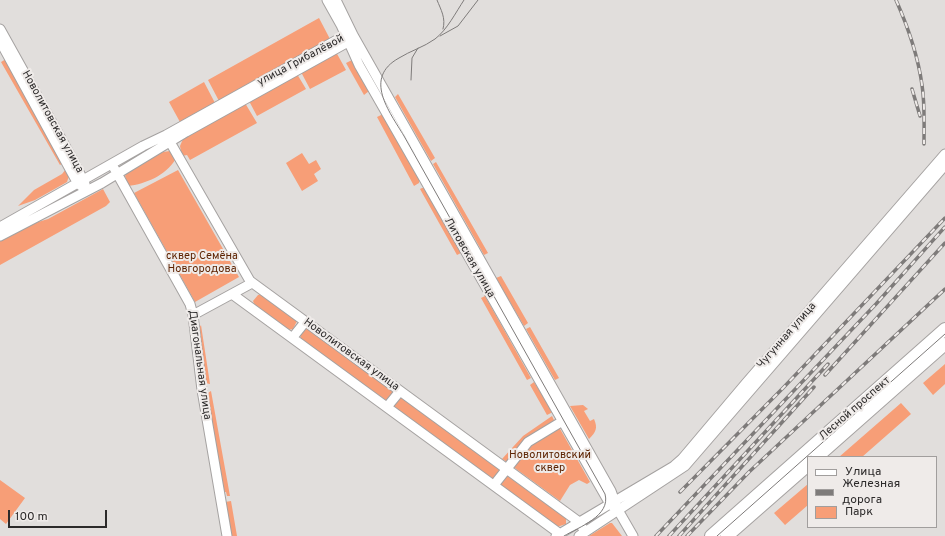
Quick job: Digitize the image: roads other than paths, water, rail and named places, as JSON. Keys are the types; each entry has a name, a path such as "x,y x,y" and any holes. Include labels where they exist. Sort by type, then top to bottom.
{"main road":[{"name":"Лесной проспект","path":"818,456 825,442 945,329"},
{"name":"Лесной проспект","path":"808,456 945,344"},
{"name":"Лесной проспект","path":"711,536 807,457"},
{"path":"727,536 807,466"}],"street":[{"name":"Литовская улица","path":"327,0 612,503 634,536"},
{"name":"Литовская улица","path":"336,0 348,38"},
{"name":"Новолитовская улица","path":"0,29 80,181"},
{"name":"улица Грибалёвой","path":"0,236 86,191 117,173 168,139 348,38"},
{"name":"Новолитовская улица","path":"0,42 86,191"},
{"name":"улица Грибалёвой","path":"0,227 112,164 168,139"},
{"name":"Новолитовская улица","path":"168,139 245,274 252,283 579,522 582,534"},
{"name":"Чугунная улица","path":"612,503 682,459 945,154"},
{"name":"Диагональная улица","path":"112,164 190,304 193,315 202,390 227,536"},
{"name":"Чугунная улица","path":"618,510 685,466 945,166"},
{"path":"193,315 252,283"},
{"name":"Новолитовская улица","path":"232,294 494,486 558,535"},
{"path":"293,338 305,322"},
{"path":"387,407 400,391"},
{"path":"494,486 528,442 565,420"},
{"path":"558,535 612,503"},
{"path":"582,534 618,510"}],"tram line":[{"path":"437,0 443,18 443,29"},
{"path":"464,0 447,26 435,39 399,58 388,66 382,75 382,95 386,106 605,494 606,502 599,515 585,525 564,536"},
{"path":"440,36 458,26 478,0"},
{"path":"411,80 412,58 418,48"},
{"path":"807,456 945,334"},
{"path":"717,536 807,456"}],"railway":[{"path":"896,0 905,21 918,63 924,100 924,144"},
{"path":"912,89 920,116"},
{"path":"680,492 783,388 945,218"},
{"path":"656,536 876,304 945,227"},
{"path":"825,375 945,243"},
{"path":"687,536 749,472 945,289"},
{"path":"669,536 828,364"},
{"path":"679,536 814,387"}],"park label":[{"name":"сквер Семёна Новгородова","path":"202,263"},
{"name":"Новолитовский сквер","path":"550,462"}]}
